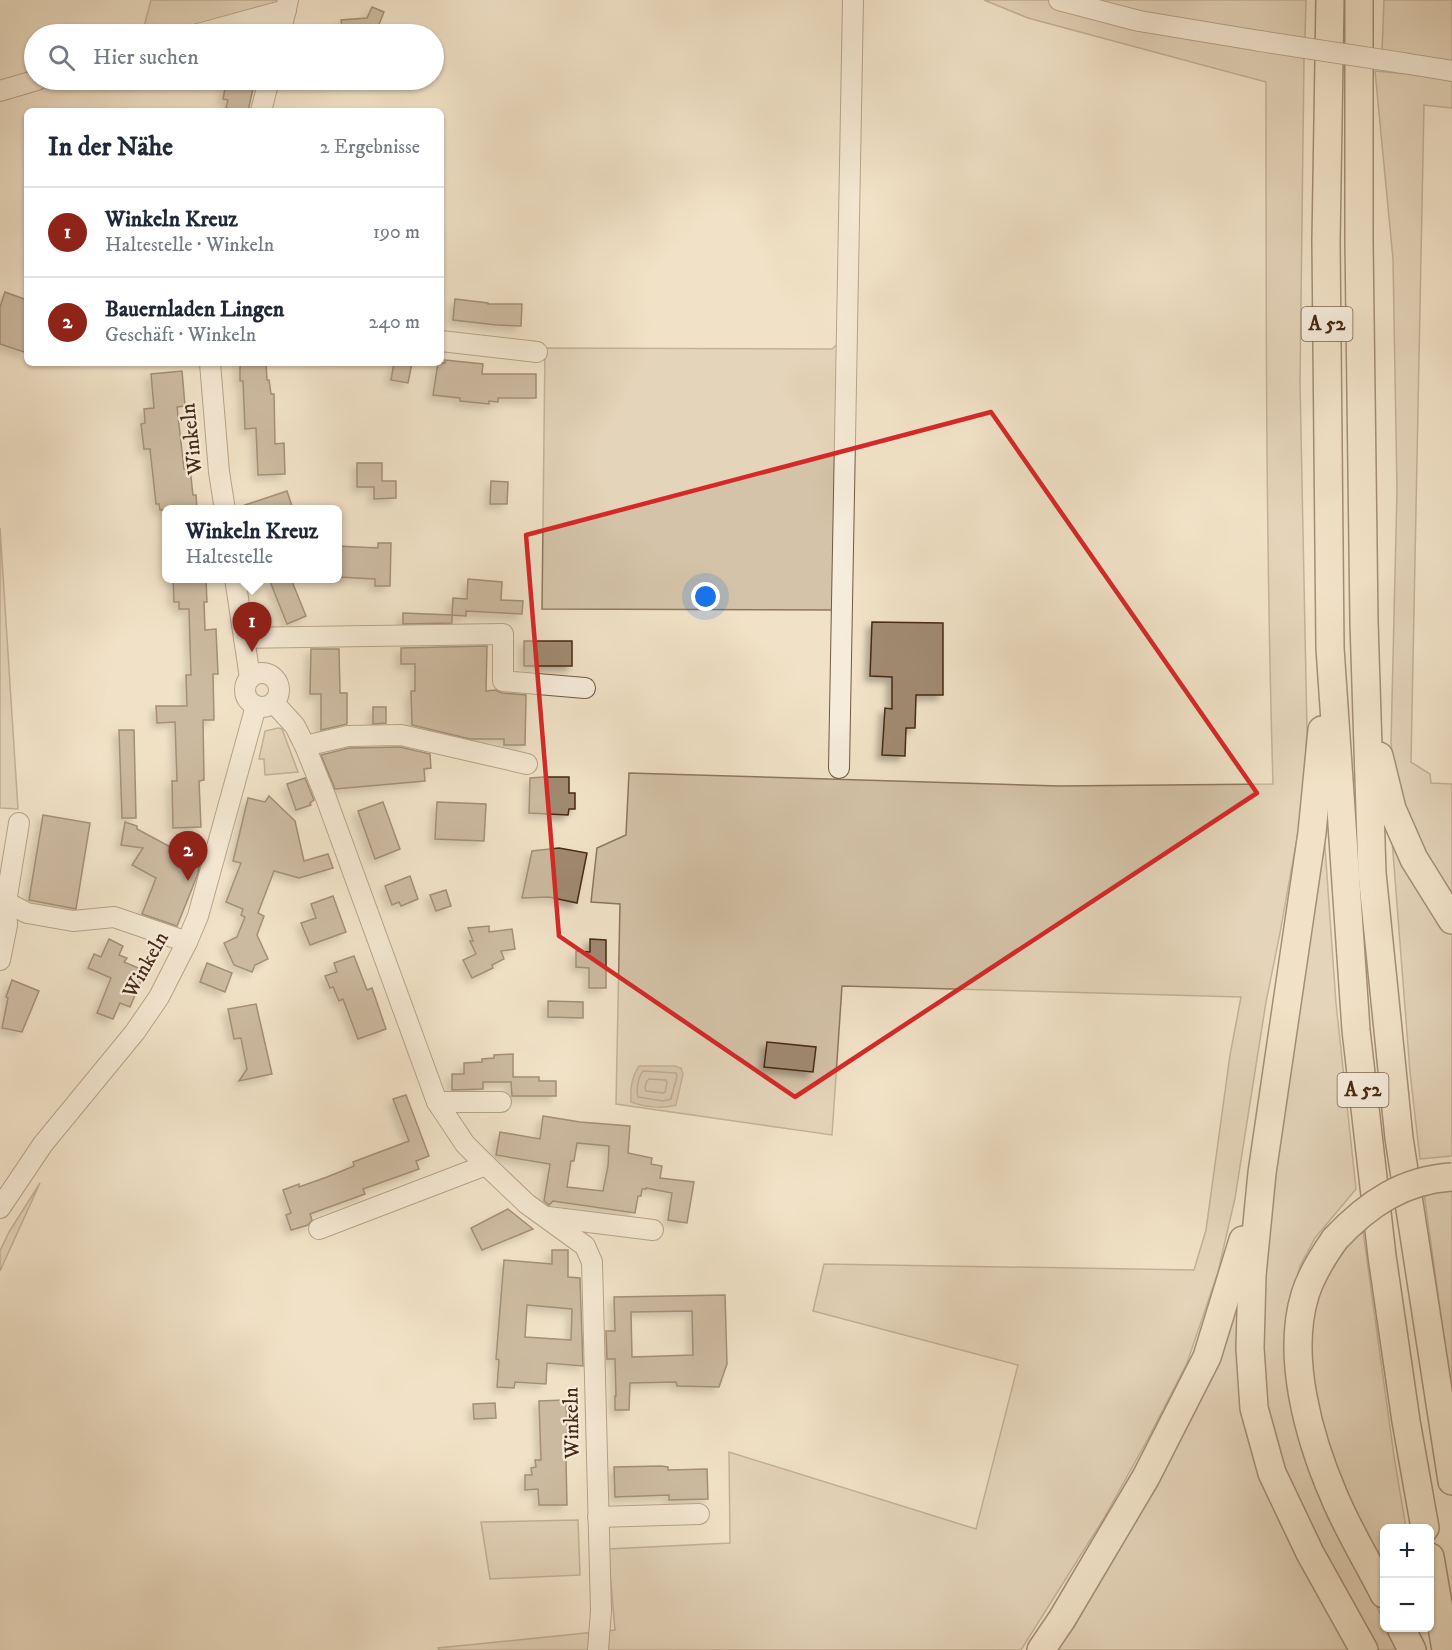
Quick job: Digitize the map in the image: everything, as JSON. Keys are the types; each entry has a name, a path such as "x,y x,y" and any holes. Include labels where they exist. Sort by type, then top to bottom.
{"highway":[{"name":"A 52","path":"1330,0 1326,241 1330,648 1356,1030 1382,1256 1406,1420 1424,1524"},
{"name":"A 52","path":"1359,0 1359,253 1365,701 1372,873 1399,1138 1452,1481"},
{"path":"1330,648 1312,833 1262,1173 1252,1286 1250,1348 1254,1408 1272,1473 1310,1553 1364,1650"},
{"path":"1365,701 1392,809 1414,860 1452,920"},
{"path":"1041,1650 1146,1477 1207,1357 1262,1173"},
{"path":"1380,1586 1335,1497 1317,1451 1300,1374 1298,1334 1305,1295 1322,1257 1352,1221 1395,1191 1417,1183 1452,1177"},
{"path":"1434,1578 1446,1650"},
{"path":"1403,1632 1412,1650"}],"street":[{"path":"839,768 853,0"},
{"path":"1059,0 1139,21 1452,71"},
{"path":"229,24 287,5"},
{"path":"282,24 287,5"},
{"path":"0,91 24,84"},
{"path":"262,108 266,90"},
{"path":"444,341 537,352"},
{"name":"Winkeln","path":"210,366 219,471 224,505"},
{"name":"Winkeln","path":"236,583 250,678 245,687 245,693 249,702 265,705 295,726 305,746 436,1102 465,1144 486,1166 527,1204 585,1246 592,1263 601,1611 598,1650"},
{"path":"244,638 503,634 503,681 585,688"},
{"name":"Winkeln","path":"0,1208 43,1144 135,1032 159,997 187,942 198,916 265,705 278,697 276,680 272,676 262,673 250,678"},
{"path":"305,746 348,736 401,735 527,764"},
{"path":"0,960 7,925 6,902 19,823"},
{"path":"6,902 27,913 73,921 114,917 187,942"},
{"path":"436,1102 501,1102"},
{"path":"319,1230 486,1166"},
{"name":"Winkeln","path":"546,1217 653,1230"},
{"path":"598,1517 699,1514"}],"highlighted area":[{"path":"991,412 1257,793 795,1097 559,936 526,535"}],"shaded area":[{"path":"151,0 287,0 200,24 145,24"},
{"path":"984,0 1306,0 1305,38 1266,35 1264,50 1304,58 1300,383 1307,730 1303,805 1266,1002 1235,1198 1218,1272 1187,1363 1150,1435 1104,1518 1021,1650 439,1650 438,1648 615,1630 608,1549 730,1543 729,1452 976,1529 1018,1365 813,1311 824,1264 1194,1270 1206,1230 1230,1055 1241,997 842,986 832,1135 616,1104 620,904 591,902 597,848 626,835 629,773 1059,786 1273,784 1266,345 1266,82 1028,18"},
{"path":"1384,0 1452,0 1452,64 1382,51"},
{"path":"1375,71 1452,81 1452,108 1424,105 1411,762 1430,774 1431,783 1452,784 1452,899 1417,839 1396,782 1391,743 1397,490 1393,259"},
{"path":"842,340 842,610 542,609 545,348 832,349"},
{"path":"0,528 18,809 0,808"},
{"path":"282,729 298,772 265,775 264,759 259,759 265,731"},
{"path":"1323,819 1336,1003 1356,1189 1315,1238 1300,1266 1290,1309 1355,1564 1380,1613 1380,1632 1390,1632 1399,1650 1375,1650 1315,1545 1264,1421 1257,1289"},
{"path":"1391,827 1452,931 1452,1156 1420,1159 1410,1072"},
{"path":"40,1183 0,1271 0,1251 9,1232"},
{"path":"1452,1187 1452,1397 1424,1193"},
{"path":"1363,1231 1405,1524 1380,1524 1380,1570 1350,1514 1319,1423 1308,1356 1312,1313 1323,1279 1345,1248"},
{"path":"1243,1269 1240,1369 1355,1650 1050,1650"},
{"path":"578,1520 580,1575 490,1579 481,1522"}],"water":[{"path":"639,1066 681,1068 683,1074 676,1105 654,1107 631,1102 632,1083"}],"building":[{"path":"372,7 384,12 379,24 342,24 341,20 367,18"},
{"path":"225,90 253,90 249,108 226,108 228,100 223,99"},
{"path":"5,292 24,299 24,352 0,344 0,307"},
{"path":"455,299 488,304 522,304 521,326 453,320"},
{"path":"445,360 483,364 482,374 536,374 536,398 498,398 498,402 489,401 489,404 433,395 438,366 444,366"},
{"path":"240,366 266,366 267,380 269,380 271,394 274,394 275,444 284,443 285,474 258,475 256,428 245,429 243,381 240,381"},
{"path":"393,366 411,366 408,383 391,380"},
{"path":"182,371 185,406 177,407 184,469 190,468 193,495 196,495 197,505 162,505 162,510 160,510 159,504 156,504 150,449 144,449 141,424 145,423 144,409 154,408 151,374"},
{"path":"357,463 382,463 382,481 396,481 396,498 374,499 374,487 357,487"},
{"path":"491,481 508,482 507,504 490,504"},
{"path":"287,491 292,505 245,505"},
{"path":"378,543 391,543 390,586 375,586 375,579 342,577 342,546 378,548"},
{"path":"468,579 502,582 501,600 523,601 522,614 466,611 466,616 452,615 453,598 467,599"},
{"path":"173,583 206,583 205,630 216,629 218,674 213,674 214,720 203,720 204,780 199,781 201,827 173,828 172,781 177,781 175,722 157,723 156,706 187,706 186,675 191,675 189,609 179,609 179,602 174,602"},
{"path":"271,583 293,583 306,616 287,624"},
{"path":"403,613 452,615 452,623 403,624"},
{"path":"872,622 943,623 943,695 916,695 915,728 906,728 905,756 882,755 885,708 892,709 892,677 870,676"},
{"path":"524,641 572,641 572,666 524,666"},
{"path":"487,646 486,691 495,690 502,693 526,695 525,745 504,745 504,739 470,739 412,725 411,691 415,691 415,664 401,664 401,648"},
{"path":"311,649 339,649 340,693 347,693 347,724 321,730 321,694 310,694"},
{"path":"373,707 386,707 386,723 373,724"},
{"path":"119,730 134,730 136,818 122,818"},
{"path":"400,747 430,754 431,768 424,769 425,781 335,789 321,755 349,748"},
{"path":"569,777 569,793 575,793 575,809 569,809 568,815 529,813 530,778"},
{"path":"305,778 314,800 310,803 311,805 296,810 287,784"},
{"path":"269,796 295,821 304,861 328,854 333,868 299,878 274,871 258,913 264,916 257,935 268,959 255,965 252,972 234,965 224,943 237,937 245,917 241,915 243,909 226,902 241,863 233,861 248,798 265,802"},
{"path":"383,802 400,849 375,859 358,811"},
{"path":"437,802 486,804 484,841 435,839"},
{"path":"43,815 90,823 76,909 29,900"},
{"path":"125,822 137,826 137,829 174,849 174,839 204,850 197,876 177,926 142,914 156,878 132,865 143,848 121,845"},
{"path":"559,848 587,853 577,903 549,897 522,898 532,851"},
{"path":"410,876 418,899 401,906 399,902 392,905 385,886"},
{"path":"446,890 451,906 436,911 430,895"},
{"path":"333,896 346,932 310,945 301,923 316,918 311,904"},
{"path":"489,926 489,932 512,929 515,949 501,951 504,959 492,965 493,968 472,978 463,960 476,954 470,941 473,941 468,928"},
{"path":"109,939 123,946 119,955 127,958 124,962 145,971 130,1007 120,1003 113,1019 97,1013 111,978 88,968 94,954 101,957"},
{"path":"590,939 606,940 606,988 589,988 589,968 576,967 576,951 590,952"},
{"path":"354,956 367,990 372,988 386,1029 358,1039 343,999 339,1001 325,976 337,972 334,963"},
{"path":"207,963 232,973 225,992 200,982"},
{"path":"12,980 39,991 22,1032 2,1028 8,998 6,997"},
{"path":"548,1001 583,1002 583,1018 548,1017"},
{"path":"256,1004 272,1074 239,1081 247,1069 241,1038 234,1039 228,1009"},
{"path":"767,1042 816,1047 813,1072 764,1067"},
{"path":"513,1054 513,1077 539,1077 539,1081 556,1081 556,1096 512,1096 511,1082 483,1082 483,1089 452,1090 452,1074 464,1074 464,1063 482,1062 482,1059 494,1058 494,1055"},
{"path":"406,1095 429,1156 416,1161 419,1169 363,1189 365,1194 310,1214 312,1220 308,1225 291,1230 286,1215 291,1213 283,1190 327,1177 354,1166 353,1162 409,1141 393,1099"},
{"path":"543,1116 630,1126 628,1153 652,1158 651,1164 662,1166 660,1178 694,1182 687,1223 668,1220 672,1193 646,1188 642,1189 641,1196 638,1196 635,1213 553,1201 549,1205 544,1201 550,1164 496,1155 500,1132 540,1139","holes":["577,1143 609,1146 603,1191 567,1187 571,1161 574,1161"]},
{"path":"508,1209 533,1229 482,1250 471,1228"},
{"path":"552,1250 568,1250 568,1277 580,1278 583,1366 547,1363 546,1384 515,1382 514,1388 497,1387 499,1360 496,1359 504,1260 552,1264","holes":["527,1305 572,1309 571,1340 525,1337"]},
{"path":"725,1295 727,1364 719,1387 677,1386 676,1382 630,1383 629,1410 615,1410 615,1359 607,1359 606,1331 615,1331 614,1297","holes":["692,1311 693,1355 632,1357 631,1312"]},
{"path":"566,1400 567,1505 539,1505 538,1489 525,1490 525,1475 532,1475 531,1468 536,1467 535,1460 541,1460 539,1401"},
{"path":"495,1403 496,1418 474,1419 473,1404"},
{"path":"614,1467 668,1467 668,1470 707,1469 708,1499 669,1500 669,1495 615,1497"}],"place":[{"name":"Winkeln Kreuz","path":"252,652"},
{"name":"Bauernladen Lingen","path":"188,881"}]}
